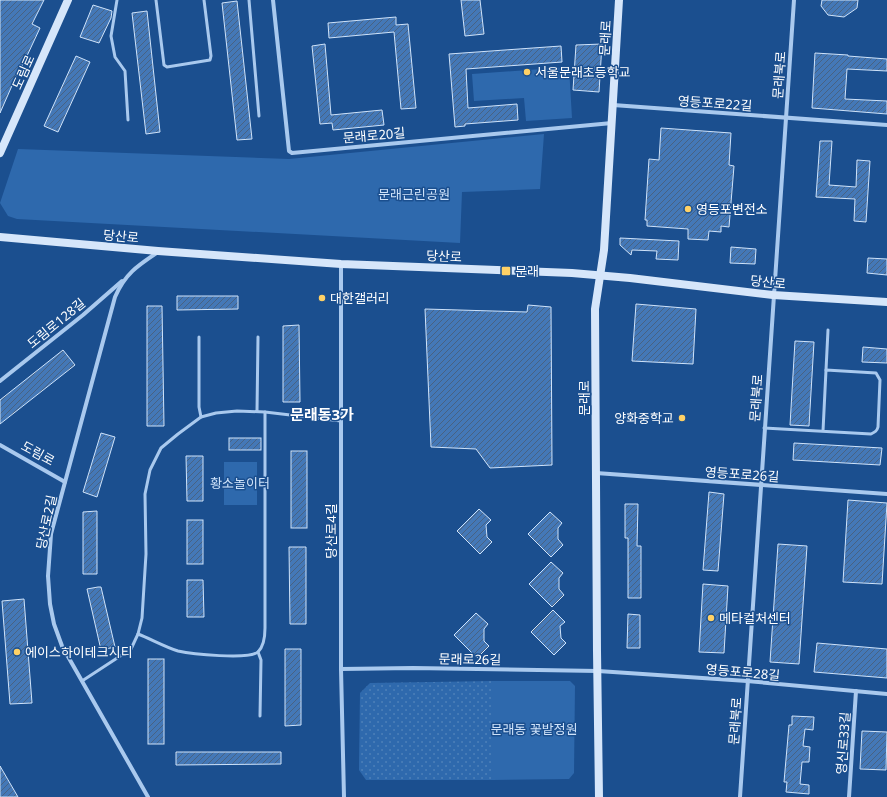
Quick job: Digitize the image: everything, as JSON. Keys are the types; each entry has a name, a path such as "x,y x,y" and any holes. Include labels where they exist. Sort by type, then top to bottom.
{"main road":[{"name":"도림로","path":"0,153 68,0"},
{"name":"문래로","path":"599,797 598,671 596,651 595,309 604,250 619,0"},
{"name":"당산로","path":"0,237 158,251 341,264 600,275 773,295 887,302"}],"street":[{"name":"문래로20길","path":"273,0 289,151 292,153 612,123"},
{"name":"문래북로","path":"740,797 794,0"},
{"name":"영등포로22길","path":"613,105 887,125"},
{"name":"당산로2길","path":"148,797 62,646 54,624 48,576 51,534 115,297 124,279 139,264 158,251"},
{"name":"당산로4길","path":"341,264 341,669 344,797"},
{"name":"도림로128길","path":"0,381 83,315 124,279"},
{"name":"도림로","path":"0,445 65,482"},
{"name":"영등포로26길","path":"596,473 887,494"},
{"name":"문래로26길","path":"341,669 413,668 598,671"},
{"name":"영등포로28길","path":"598,671 748,681 887,694"},
{"name":"영신로33길","path":"849,797 856,691"}],"lane":[{"path":"117,0 111,36 115,57 125,71 128,120"},
{"path":"156,0 164,65 167,67 210,60 211,56 204,0"},
{"path":"249,0 259,116"},
{"path":"823,431 828,330"},
{"path":"200,337 199,406 202,417"},
{"path":"257,411 258,337"},
{"path":"764,428 871,434 876,431 878,427 880,380 876,373 826,370"},
{"path":"82,681 130,649 138,634 142,618 146,554 145,494 150,470 161,448 202,417 216,413 257,411 341,421"},
{"path":"138,634 178,650 191,652 230,656 258,652 262,645 266,628 265,412"},
{"path":"258,652 261,660 260,716"}],"green space":[{"path":"569,67 572,118 526,121 524,98 474,101 472,74"},
{"name":"문래근린공원","path":"544,134 540,189 462,192 460,243 17,219 8,216 0,203 18,149 289,159"},
{"name":"황소놀이터","path":"224,462 257,462 257,505 224,505"},
{"path":"493,681 493,780 366,780 359,770 360,693 370,683"},
{"name":"문래동 꽃밭정원","path":"493,681 570,681 575,686 574,773 569,779 493,780"}],"building":[{"path":"0,0 44,0 32,24 40,28 0,113"},
{"path":"461,0 480,0 484,34 465,36"},
{"path":"822,0 858,0 857,8 844,17 828,15 821,6"},
{"path":"237,1 252,139 237,140 222,3"},
{"path":"93,5 112,11 111,18 99,43 80,37"},
{"path":"147,11 160,132 146,134 132,13"},
{"path":"396,17 396,25 408,24 416,108 401,109 394,32 329,38 328,23"},
{"path":"325,44 331,115 382,110 384,125 333,130 332,123 320,124 312,46"},
{"path":"602,44 599,92 573,90 576,45"},
{"path":"561,46 562,62 466,69 468,108 517,104 518,120 465,124 465,126 455,127 449,54"},
{"path":"815,53 887,59 887,71 847,69 845,99 887,101 887,114 812,108"},
{"path":"76,56 90,62 58,132 44,126"},
{"name":"영등포변전소","path":"661,128 731,133 729,165 734,166 729,227 721,226 721,232 709,231 708,240 688,239 688,229 647,226 647,220 645,220 649,159 659,160"},
{"path":"820,141 832,141 829,185 856,187 857,160 870,161 866,222 854,221 855,199 816,197"},
{"path":"620,238 679,241 678,260 656,259 657,251 632,250 631,255 620,245"},
{"path":"731,247 756,249 755,264 730,263"},
{"path":"868,258 887,259 887,275 867,273"},
{"path":"177,296 238,296 238,309 177,310"},
{"path":"636,304 696,309 693,364 632,361"},
{"path":"528,305 551,307 552,465 490,468 476,449 431,447 425,309 527,312"},
{"path":"147,306 162,306 164,426 147,426"},
{"path":"299,325 300,402 283,402 283,326"},
{"path":"795,341 814,342 809,426 790,425"},
{"path":"863,347 887,349 887,363 862,362"},
{"path":"63,350 75,365 0,424 0,400"},
{"path":"101,433 115,437 97,497 83,492"},
{"path":"229,438 261,438 261,450 229,450"},
{"path":"794,443 882,448 880,465 793,460"},
{"path":"291,451 307,451 307,528 291,528"},
{"path":"186,456 203,456 203,501 187,501"},
{"path":"709,492 724,494 718,571 703,570"},
{"path":"848,500 887,503 882,584 843,582"},
{"path":"625,504 638,504 637,546 641,546 641,598 628,598 628,538 625,538"},
{"path":"479,509 491,520 486,525 487,537 492,542 480,554 457,531"},
{"path":"97,511 97,574 83,574 83,512"},
{"path":"550,512 562,523 558,528 558,539 563,545 551,557 528,534"},
{"path":"187,520 203,520 203,564 187,564"},
{"path":"778,544 807,546 799,664 770,662"},
{"path":"289,547 306,547 306,624 290,624"},
{"path":"551,562 563,573 559,578 559,589 564,595 552,607 529,584"},
{"path":"187,580 203,580 204,617 187,617"},
{"path":"703,584 728,586 724,653 699,652"},
{"path":"101,587 115,647 101,650 87,589"},
{"name":"에이스하이테크시티","path":"24,599 32,703 10,704 2,601"},
{"path":"553,610 565,622 560,626 561,638 566,643 554,655 531,632"},
{"path":"476,613 488,624 484,629 484,641 489,646 477,658 454,635"},
{"path":"628,614 640,615 640,648 627,648"},
{"path":"817,643 887,649 887,678 814,672"},
{"path":"285,649 301,649 301,725 285,726"},
{"path":"148,659 164,659 164,744 148,744"},
{"path":"792,716 814,717 813,730 805,729 803,746 810,747 809,762 802,762 800,784 809,785 809,794 786,792 787,782 784,782 789,725 792,725"},
{"path":"862,731 887,732 886,770 860,769"},
{"path":"176,752 281,752 281,764 176,765"},
{"path":"0,766 18,797 0,797"}],"place":[{"name":"서울문래초등학교","path":"527,72"},
{"name":"영등포변전소","path":"688,209"},
{"name":"문래","path":"506,271"},
{"name":"대한갤러리","path":"322,298"},
{"name":"양화중학교","path":"682,418"},
{"name":"메타컬처센터","path":"711,618"},
{"name":"에이스하이테크시티","path":"17,652"}],"district":[{"name":"문래동3가","path":"322,415"}]}
